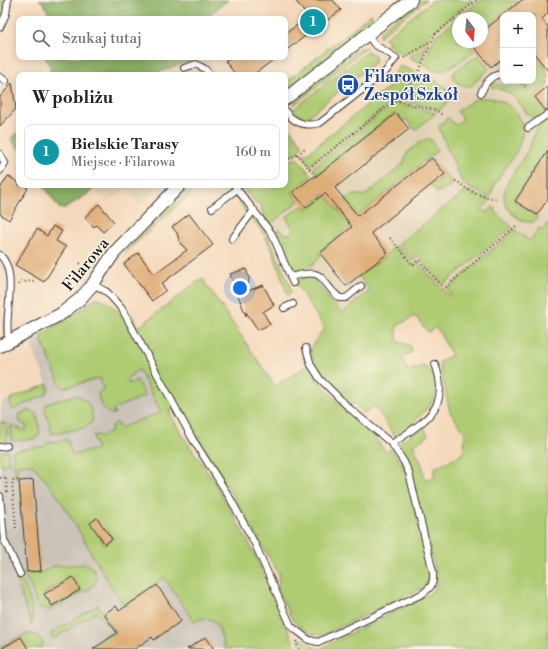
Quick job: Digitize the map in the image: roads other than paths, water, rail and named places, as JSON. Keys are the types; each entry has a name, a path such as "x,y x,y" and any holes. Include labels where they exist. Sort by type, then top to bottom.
{"street":[{"path":"288,97 411,0"},
{"name":"Filarowa","path":"4,344 61,314 80,299 93,284 118,248 177,188"}],"lane":[{"path":"0,26 4,20 8,1"},
{"path":"288,114 295,121 312,125 320,123 399,59 374,44 367,34"},
{"path":"184,68 196,64 208,72"},
{"path":"482,93 487,81 493,76 500,75"},
{"path":"528,128 548,114"},
{"path":"0,154 5,163 0,171"},
{"path":"212,208 234,188"},
{"path":"236,188 272,234 292,280 308,273 321,276 337,296 343,298 361,286"},
{"path":"232,239 254,210"},
{"path":"0,256 6,264 10,289 7,329 4,344"},
{"path":"93,284 107,292 122,309 192,438 230,498 251,538 291,626 309,640 318,642 422,594 430,588 434,582 433,572 409,473 404,462 392,444 328,389 315,373 306,348"},
{"path":"284,308 293,304"},
{"path":"392,444 432,413 438,405 441,395 441,384 435,364"},
{"path":"432,413 437,419"},
{"path":"0,447 8,446"},
{"path":"0,496 4,540 20,574"}],"place":[{"name":"Bielskie Tarasy","path":"313,22"},
{"name":"Filarowa Zespół Szkół","path":"348,85"}]}
